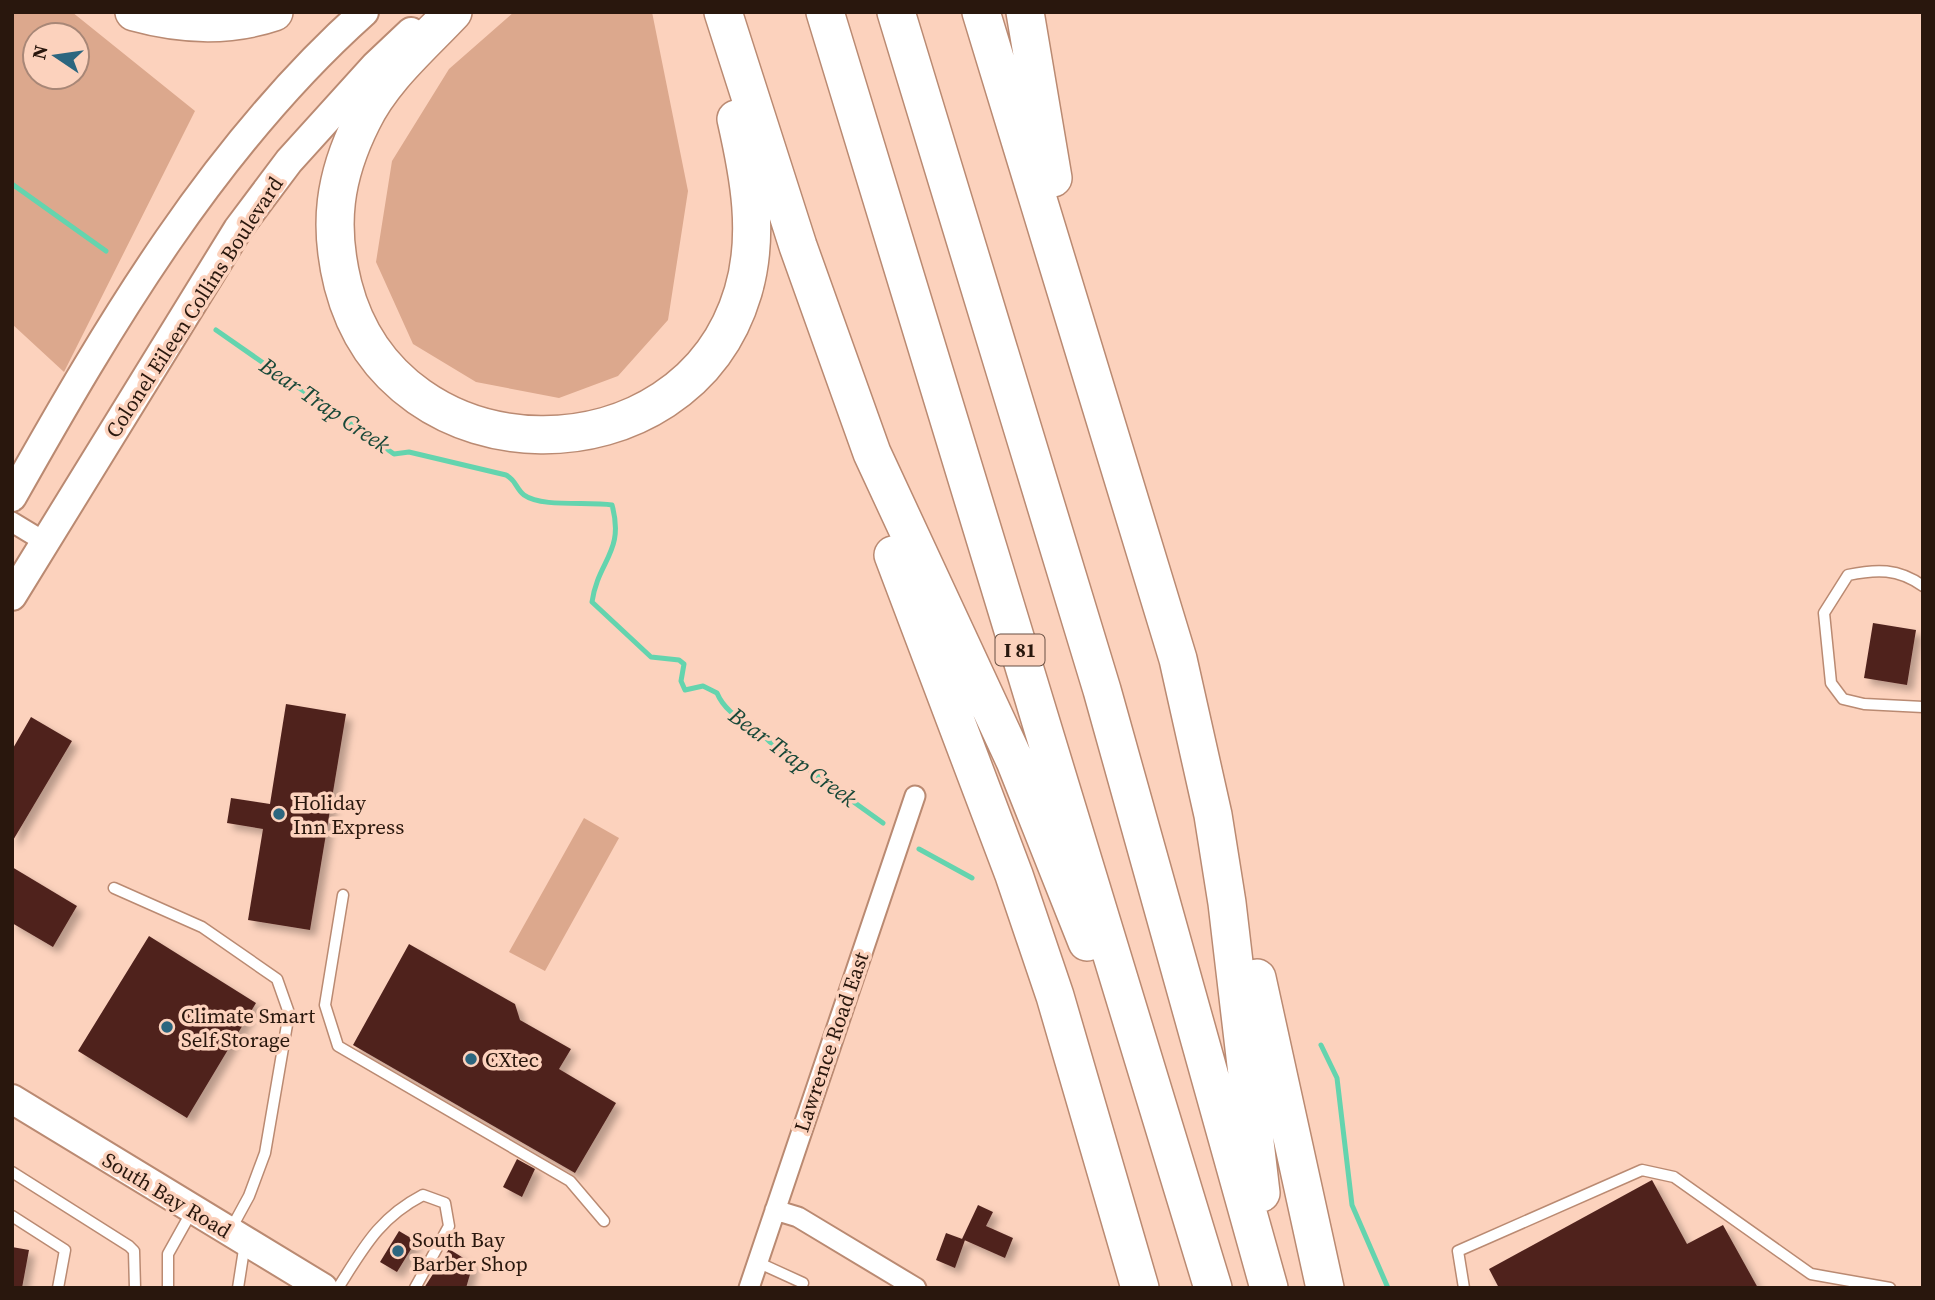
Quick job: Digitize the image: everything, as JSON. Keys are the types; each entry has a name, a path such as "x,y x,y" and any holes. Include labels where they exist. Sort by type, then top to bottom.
{"highway":[{"path":"134,12 168,21 201,24 274,12"},
{"path":"453,12 394,74 363,119 343,165 333,220 336,256 347,300 363,334 394,376 431,405 478,427 505,434 538,437 586,431 630,417 660,402 700,369 725,334 743,292 752,246 752,206 743,149 712,12"},
{"path":"723,12 798,246 818,295 872,453 1015,761 1175,1160"},
{"name":"I 81","path":"825,12 1213,1288"},
{"path":"896,12 1102,690 1271,1288"},
{"path":"981,12 1178,659 1213,816 1227,903 1271,1288"},
{"path":"1025,12 1034,80 1087,358"},
{"path":"798,246 809,293 871,494 1014,875 1055,996 1140,1288"},
{"path":"1213,816 1241,905 1325,1288"}],"main road":[{"path":"12,497 142,280 218,169 288,87 364,12"},
{"name":"Colonel Eileen Collins Boulevard","path":"12,596 187,310 289,160 375,66 436,12"},
{"path":"12,1078 85,1145"},
{"name":"South Bay Road","path":"12,1099 237,1238 323,1287"}],"street":[{"path":"12,522 45,542"},
{"name":"Lawrence Road East","path":"749,1288 915,796"},
{"path":"775,1210 798,1217 916,1288"}],"lane":[{"path":"1923,586 1907,574 1876,569 1847,575 1824,613 1831,683 1843,699 1864,704 1923,707"},
{"path":"114,888 202,927 277,979 289,1013 265,1153 237,1238 238,1288"},
{"path":"343,895 325,1005 338,1046 570,1181 604,1221"},
{"path":"1464,1288 1458,1251 1642,1170 1674,1177 1811,1274 1890,1288"},
{"path":"12,1172 129,1246 134,1251 135,1288"},
{"path":"323,1287 363,1247 395,1209 423,1195 445,1203 449,1226 415,1288"},
{"path":"168,1288 168,1254 192,1210"},
{"path":"12,1216 65,1250 58,1288"},
{"path":"757,1262 802,1285 814,1288"}],"shaded area":[{"path":"12,12 72,12 83,21 21,21 21,91 91,91 91,27 195,111 64,372 12,324"},
{"path":"514,12 652,12 688,191 668,320 618,376 559,398 476,382 413,344 376,262 392,161 449,69"},
{"path":"584,818 619,838 545,971 509,952"}],"building":[{"path":"1873,623 1916,630 1907,685 1864,678"},
{"name":"Holiday Inn Express","path":"286,704 346,714 310,930 248,920 263,829 227,823 231,798 270,804"},
{"path":"31,717 72,741 12,842 12,750"},
{"path":"12,867 77,906 53,947 12,923"},
{"name":"Climate Smart Self Storage","path":"149,936 256,1003 187,1118 78,1051"},
{"name":"CXtec","path":"409,944 515,1004 520,1020 571,1049 559,1069 616,1103 575,1173 353,1045"},
{"path":"517,1159 535,1169 522,1197 503,1187"},
{"path":"1652,1180 1687,1244 1723,1225 1758,1288 1499,1288 1489,1269"},
{"path":"978,1205 993,1212 986,1226 1013,1238 1005,1258 962,1239"},
{"name":"South Bay Barber Shop","path":"399,1231 416,1241 397,1272 380,1262"},
{"path":"946,1233 965,1240 955,1268 936,1260"},
{"path":"12,1247 29,1250 22,1288 12,1288"},
{"path":"449,1249 473,1264 466,1288 424,1288"}],"waterway":[{"name":"Bear Trap Creek","path":"12,184 106,251"},
{"name":"Bear Trap Creek","path":"216,330 394,454 409,452 506,475 524,495 532,499 554,503 612,505 615,521 613,545 599,576 592,602 651,657 679,660 684,664 681,681 685,690 703,686 717,693 734,714 883,823"},
{"name":"Bear Trap Creek","path":"919,849 972,878"},
{"name":"Bear Trap Creek","path":"1321,1045 1337,1078 1352,1205 1388,1288"}],"place":[{"name":"Holiday Inn Express","path":"279,814"},
{"name":"Climate Smart Self Storage","path":"167,1027"},
{"name":"CXtec","path":"471,1059"},
{"name":"South Bay Barber Shop","path":"398,1251"}]}
